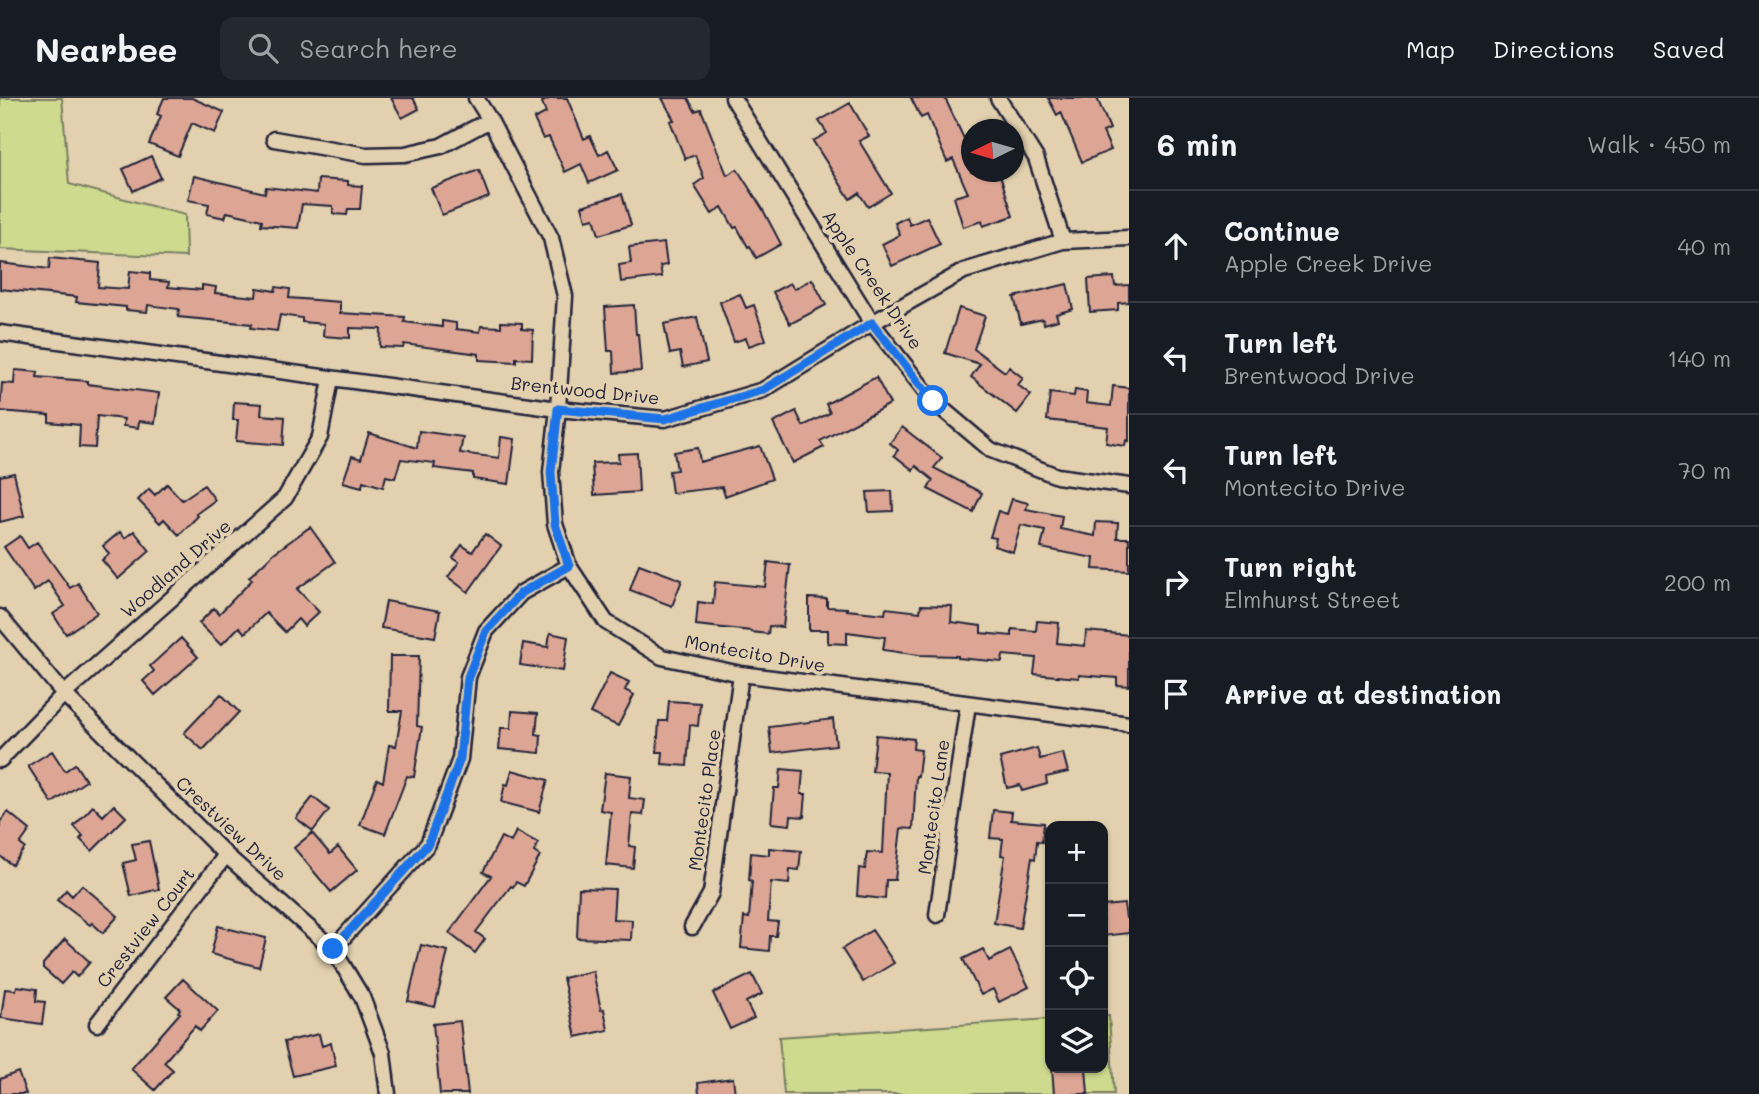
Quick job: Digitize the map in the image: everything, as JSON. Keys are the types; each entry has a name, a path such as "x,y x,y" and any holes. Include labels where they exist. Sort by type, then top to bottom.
{"street":[{"name":"Montecito Drive","path":"476,98 551,238 565,296 551,472 555,524 569,566 606,622 662,657 741,674 1129,724"},
{"name":"Apple Creek Drive","path":"733,98 872,323 933,401 990,450 1057,476 1129,486"},
{"path":"998,98 1036,158 1063,241"},
{"path":"274,139 366,155 405,154 441,146 490,120"},
{"name":"Brentwood Drive","path":"0,333 558,409 665,419 763,390 872,323 964,271 1063,241 1129,238"},
{"name":"Woodland Drive","path":"0,760 64,694 285,498 320,437 331,379"},
{"path":"333,949 428,844 460,759 468,677 486,631 521,593 569,566"},
{"name":"Crestview Drive","path":"0,617 64,694 226,855 333,949 362,997 383,1053 388,1094"},
{"name":"Montecito Place","path":"692,927 711,893 741,674"},
{"name":"Montecito Lane","path":"937,915 968,704"},
{"name":"Crestview Court","path":"97,1024 226,855"}],"green space":[{"path":"0,98 62,98 69,184 185,215 186,257 0,249"},
{"path":"1109,1016 1114,1094 784,1094 779,1037 1045,1019 1045,1073 1108,1073"}],"building":[{"path":"164,98 192,98 224,112 215,133 192,123 178,156 149,144 161,116 157,114"},
{"path":"391,98 413,98 419,109 402,118"},
{"path":"551,98 567,98 584,139 590,136 599,155 608,150 618,170 589,183 581,164 565,172 549,137 543,139 534,119 546,113 542,102"},
{"path":"662,98 688,98 695,111 701,109 727,175 737,169 781,244 756,258 722,207 712,214 694,185 704,178 695,155 685,159 670,121 674,120"},
{"path":"911,98 945,98 961,132 961,177 953,159 947,162 927,115 921,118"},
{"path":"1048,98 1097,98 1110,129 1103,132 1111,150 1082,162 1061,112 1057,115"},
{"path":"850,103 869,136 859,141 891,193 868,207 859,193 850,199 813,141 827,133 819,121"},
{"path":"151,156 161,178 133,191 123,169"},
{"path":"479,170 489,197 442,215 431,188"},
{"path":"194,176 265,193 266,187 317,193 318,179 348,181 348,185 362,186 360,209 348,209 347,215 333,214 333,206 302,204 298,228 261,225 262,220 227,212 225,218 207,214 209,204 188,200"},
{"path":"963,182 1002,182 1013,216 983,226 982,221 963,227 954,197 968,193"},
{"path":"622,194 631,225 599,235 594,218 586,220 582,206"},
{"path":"907,217 910,225 927,217 940,244 892,266 882,244 900,235 895,223"},
{"path":"664,243 667,265 660,266 662,277 621,282 619,265 631,263 629,247"},
{"path":"50,258 100,263 98,287 128,289 130,271 150,273 150,280 169,282 168,287 202,290 202,285 216,287 215,293 256,297 257,288 275,291 276,287 290,289 289,298 340,302 340,313 405,317 404,322 442,327 442,321 456,323 456,329 480,332 481,326 501,327 501,322 522,323 522,329 533,330 532,359 516,358 516,362 479,360 479,354 404,344 403,348 380,347 381,329 350,328 350,338 323,336 324,324 302,322 302,318 280,315 277,331 251,328 252,324 178,317 179,309 148,305 147,312 126,310 126,307 76,302 77,297 0,289 0,263 49,269"},
{"path":"1114,277 1115,286 1129,285 1129,302 1118,303 1118,310 1090,312 1088,279"},
{"path":"812,279 826,305 790,324 773,292 790,283 794,289"},
{"path":"1067,284 1073,309 1056,314 1058,320 1044,324 1043,319 1021,324 1014,297"},
{"path":"740,294 746,308 754,305 766,340 749,346 746,338 734,342 720,302"},
{"path":"634,305 641,371 614,373 613,351 608,351 605,307"},
{"path":"959,308 985,316 974,349 1005,372 1009,367 1023,378 1018,385 1031,395 1017,413 971,377 980,364 945,353"},
{"path":"697,317 707,362 683,367 680,352 670,354 664,324"},
{"path":"15,370 38,372 37,377 88,381 88,384 159,393 155,423 139,421 138,428 123,426 124,419 97,416 95,448 79,447 80,425 49,422 49,415 0,411 2,383 14,384"},
{"path":"876,377 890,404 820,441 824,447 793,463 773,423 796,411 803,426 830,413 826,404"},
{"path":"1113,386 1129,388 1129,441 1126,440 1125,446 1106,443 1108,427 1047,420 1050,393 1074,396 1075,390 1087,392 1086,403 1111,406"},
{"path":"234,402 262,404 261,415 285,417 283,445 236,441 238,420 233,420"},
{"path":"902,427 942,458 934,468 982,493 973,512 928,489 933,480 916,466 913,470 894,455 898,450 890,443"},
{"path":"419,431 463,437 460,453 499,458 501,437 515,439 509,484 473,479 473,473 434,468 435,463 401,459 395,478 386,476 383,487 363,481 362,487 343,482 352,456 361,459 369,433 417,448"},
{"path":"760,446 772,479 725,496 722,487 672,493 669,471 677,470 674,452 698,448 700,462"},
{"path":"637,453 639,492 594,495 592,463 619,462 618,454"},
{"path":"14,473 24,516 0,522 0,476"},
{"path":"167,484 182,500 204,485 215,500 196,514 198,516 179,535 164,519 160,523 138,500 149,489 155,495"},
{"path":"892,491 893,511 869,512 867,492"},
{"path":"1012,499 1028,503 1026,509 1062,516 1060,529 1095,536 1096,522 1118,523 1117,538 1129,538 1129,571 1093,569 1094,558 1041,548 1045,530 1021,525 1013,552 994,546 996,538 990,537 998,511 1007,514"},
{"path":"310,527 335,562 297,589 319,612 304,626 298,619 285,632 266,613 245,633 239,627 221,645 199,623 214,608 219,614 252,580 249,577 274,553"},
{"path":"134,531 150,551 118,579 102,560 109,554 103,546 120,532 125,538"},
{"path":"485,534 501,546 468,592 448,577 459,562 453,558 462,545 472,552"},
{"path":"20,536 28,548 37,542 70,588 78,583 97,613 66,634 53,614 65,606 48,581 34,591 4,547"},
{"path":"768,562 790,565 783,627 769,626 768,634 696,625 698,602 713,604 715,582 765,587"},
{"path":"639,564 682,580 672,606 630,590"},
{"path":"809,598 827,599 827,607 885,614 886,608 920,612 921,605 952,606 951,622 981,626 981,633 1012,636 1012,629 1036,631 1037,621 1059,623 1057,643 1085,646 1086,631 1129,635 1129,686 1117,685 1117,678 1034,674 1036,658 1003,655 1002,662 958,656 919,655 883,650 885,637 847,632 847,644 828,643 828,630 809,630"},
{"path":"386,601 440,611 435,637 381,628"},
{"path":"550,633 568,637 563,671 520,665 523,643 548,647"},
{"path":"181,638 198,657 155,695 143,681 154,671 150,666"},
{"path":"390,656 419,656 417,726 422,727 414,777 407,776 385,834 360,825 377,779 383,782 389,745 396,746 402,711 389,711"},
{"path":"610,673 629,682 625,690 634,695 618,726 590,713"},
{"path":"221,694 239,712 203,750 184,733"},
{"path":"669,701 700,703 698,726 690,725 687,766 662,764 663,752 657,752 659,721 667,721"},
{"path":"512,711 538,713 536,734 541,735 540,753 499,749 501,728 511,728"},
{"path":"833,719 836,745 772,753 769,727"},
{"path":"876,735 914,739 913,749 921,750 916,776 913,829 901,828 895,880 886,880 885,899 857,896 859,868 865,869 867,852 883,853 887,772 872,771"},
{"path":"1037,748 1040,759 1063,753 1068,772 1046,777 1047,784 1022,791 1020,785 1007,788 1000,758"},
{"path":"52,751 65,771 75,764 86,781 52,803 28,766"},
{"path":"781,769 803,771 801,794 806,794 804,817 791,816 790,825 771,823 774,788 779,788"},
{"path":"512,770 548,780 539,812 501,802"},
{"path":"605,773 631,776 629,798 645,800 643,815 632,814 629,846 635,847 633,868 606,865 611,812 600,810"},
{"path":"313,797 329,810 313,831 296,818"},
{"path":"114,805 126,817 92,851 80,839 83,836 74,826 93,806 103,816"},
{"path":"993,810 1012,812 1011,820 1044,823 1042,842 1037,841 1035,859 1032,858 1020,928 994,923 1005,856 1001,855 1003,839 990,838"},
{"path":"8,812 30,830 20,844 25,848 12,865 0,856 0,822"},
{"path":"516,831 538,843 534,852 540,856 524,886 516,882 511,886 476,932 485,939 475,953 449,933 491,876 483,872 501,837 511,842"},
{"path":"312,833 330,854 338,847 357,870 331,892 294,848"},
{"path":"149,841 159,889 131,896 123,863 136,860 132,844"},
{"path":"769,848 801,851 799,870 790,869 789,884 771,882 768,921 778,922 776,936 770,936 769,951 741,948 744,917 749,918 751,853 769,855"},
{"path":"82,885 118,916 103,933 57,900 66,890 72,896"},
{"path":"579,888 615,889 613,919 632,920 631,940 577,938"},
{"path":"1124,904 1126,918 1129,917 1129,933 1108,935 1108,906"},
{"path":"218,926 266,938 259,967 211,954"},
{"path":"872,930 894,963 863,982 842,949"},
{"path":"65,939 90,962 77,977 72,972 61,984 43,968 43,964"},
{"path":"421,945 448,951 435,1007 408,1001"},
{"path":"983,949 989,961 1010,950 1029,987 999,1002 993,989 981,995 963,959"},
{"path":"593,971 608,1030 576,1037 563,978"},
{"path":"752,974 762,994 746,1002 754,1018 730,1029 713,993"},
{"path":"183,979 218,1011 200,1031 195,1026 164,1062 173,1070 155,1090 131,1069 180,1013 180,1009 166,997"},
{"path":"17,986 37,989 36,1001 45,1002 42,1024 1,1018 5,989 16,990"},
{"path":"460,1021 468,1094 440,1094 433,1024"},
{"path":"319,1034 322,1046 331,1043 336,1066 293,1076 284,1042"},
{"path":"18,1072 26,1094 0,1094 0,1079"},
{"path":"1052,1073 1086,1073 1088,1094 1054,1094"},
{"path":"733,1078 735,1094 699,1094 698,1083"}],"route":[{"path":"333,949 428,844 460,759 468,677 486,631 521,593 569,566 555,524 551,472 558,409 665,419 763,390 872,323 933,401"}]}
